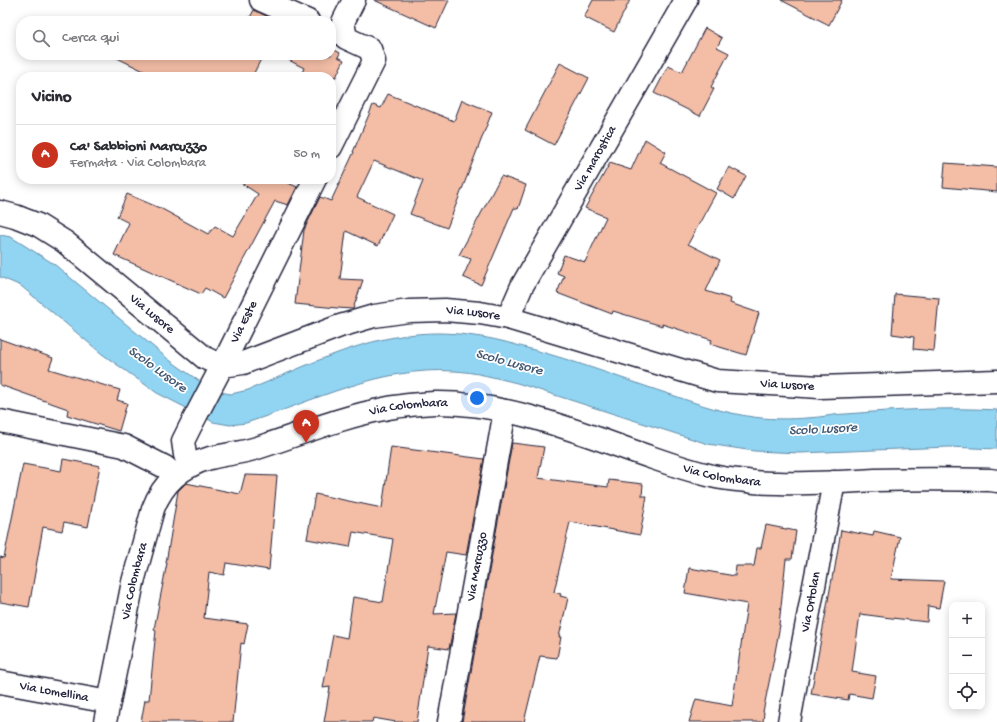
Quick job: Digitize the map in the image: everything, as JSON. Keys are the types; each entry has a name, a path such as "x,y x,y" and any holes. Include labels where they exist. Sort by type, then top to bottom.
{"street":[{"path":"261,0 297,16"},
{"path":"336,137 374,61 370,49 339,35 343,22 354,0"},
{"name":"Via marostica","path":"508,318 522,286 686,0"},
{"name":"Via Este","path":"183,470 185,455 183,441 313,184"},
{"name":"Via Lusore","path":"0,212 38,225 65,242 205,358 219,372 340,326 374,316 409,311 445,310 480,313 508,318 717,380 820,387 997,381"},
{"name":"Via Colombara","path":"107,712 133,582 153,509 162,491 183,470 209,459 249,450 362,414 403,406 437,403 471,405 505,411 546,421 677,466 713,476 751,482 788,483 910,479 997,481"},
{"name":"Via Marcuzzo","path":"449,722 505,411"},
{"path":"0,421 124,446 165,467 183,470"},
{"name":"Via Ortolan","path":"789,722 834,482"},
{"name":"Via Lomellina","path":"0,682 107,712"}],"water":[{"name":"Scolo Lusore","path":"0,235 11,237 54,264 168,359 209,388 220,392 231,394 248,390 323,358 381,340 419,334 456,334 494,339 546,353 704,406 753,417 795,419 839,414 903,410 997,410 997,449 949,447 800,453 754,451 708,444 517,383 478,374 454,371 427,371 374,379 246,423 230,425 213,422 157,393 102,354 21,286 0,277"}],"building":[{"path":"374,0 449,0 436,28"},
{"path":"593,0 630,0 614,32 584,17"},
{"path":"781,0 842,0 829,25"},
{"path":"254,10 266,16 251,16"},
{"path":"705,28 722,38 717,47 729,53 711,87 714,89 700,116 654,93 668,66 682,72"},
{"path":"336,51 340,53 338,57 344,60 336,77 336,72 302,72 304,68 289,60 336,60"},
{"path":"121,60 260,60 254,72 146,72"},
{"path":"560,63 589,78 554,145 525,130"},
{"path":"388,94 454,121 462,100 492,112 447,228 410,214 423,181 374,161 357,197 393,214 378,246 346,231 340,279 363,280 353,309 295,304 304,230 320,197 331,201 354,152 373,105 381,108"},
{"path":"645,139 666,152 660,163 716,193 688,244 720,260 706,291 731,299 730,303 759,313 746,355 710,344 712,340 662,324 662,326 613,311 612,314 557,293 564,276 557,273 564,255 585,262 606,217 585,208 610,163 631,170"},
{"path":"945,163 997,167 997,192 943,187"},
{"path":"729,167 746,176 734,199 717,189"},
{"path":"501,176 526,185 518,209 514,208 481,285 463,277 471,259 459,255"},
{"path":"243,184 290,184 297,187 288,205 275,201 223,298 205,288 201,294 114,255 129,223 117,217 127,194 162,209 208,234 215,226 233,236 258,194"},
{"path":"895,294 939,298 934,351 913,349 914,337 892,334"},
{"path":"0,339 53,358 49,369 120,390 117,400 127,403 119,431 67,415 68,409 0,385"},
{"path":"512,443 544,447 538,478 608,487 609,480 643,484 642,496 647,496 640,535 570,522 554,592 561,594 560,596 568,598 559,637 561,637 557,658 540,656 524,722 462,722"},
{"path":"391,447 484,459 466,555 446,552 434,614 456,613 449,649 428,646 417,722 396,722 373,718 372,722 324,722 330,687 323,688 333,635 347,638 353,597 383,602 393,539 353,532 350,547 307,539 315,494 382,508"},
{"path":"63,459 100,466 88,527 64,522 62,531 43,527 29,607 0,602 0,557 4,558 23,464 61,471"},
{"path":"245,475 277,476 269,570 226,563 224,575 209,572 204,618 248,624 244,644 241,643 233,722 141,722 145,700 149,700 156,630 154,629 167,563 178,491 186,483 240,494"},
{"path":"766,525 796,531 792,559 786,559 780,625 763,712 763,722 689,722 696,699 732,706 747,604 685,593 689,568 735,576 736,566 754,566 757,548 761,548"},
{"path":"841,530 873,536 874,531 900,537 891,579 944,581 939,608 928,606 927,622 860,614 852,672 876,676 872,698 849,694 848,700 811,694"}],"place":[{"name":"Ca' Sabbioni Marcuzzo","path":"306,443"}]}
